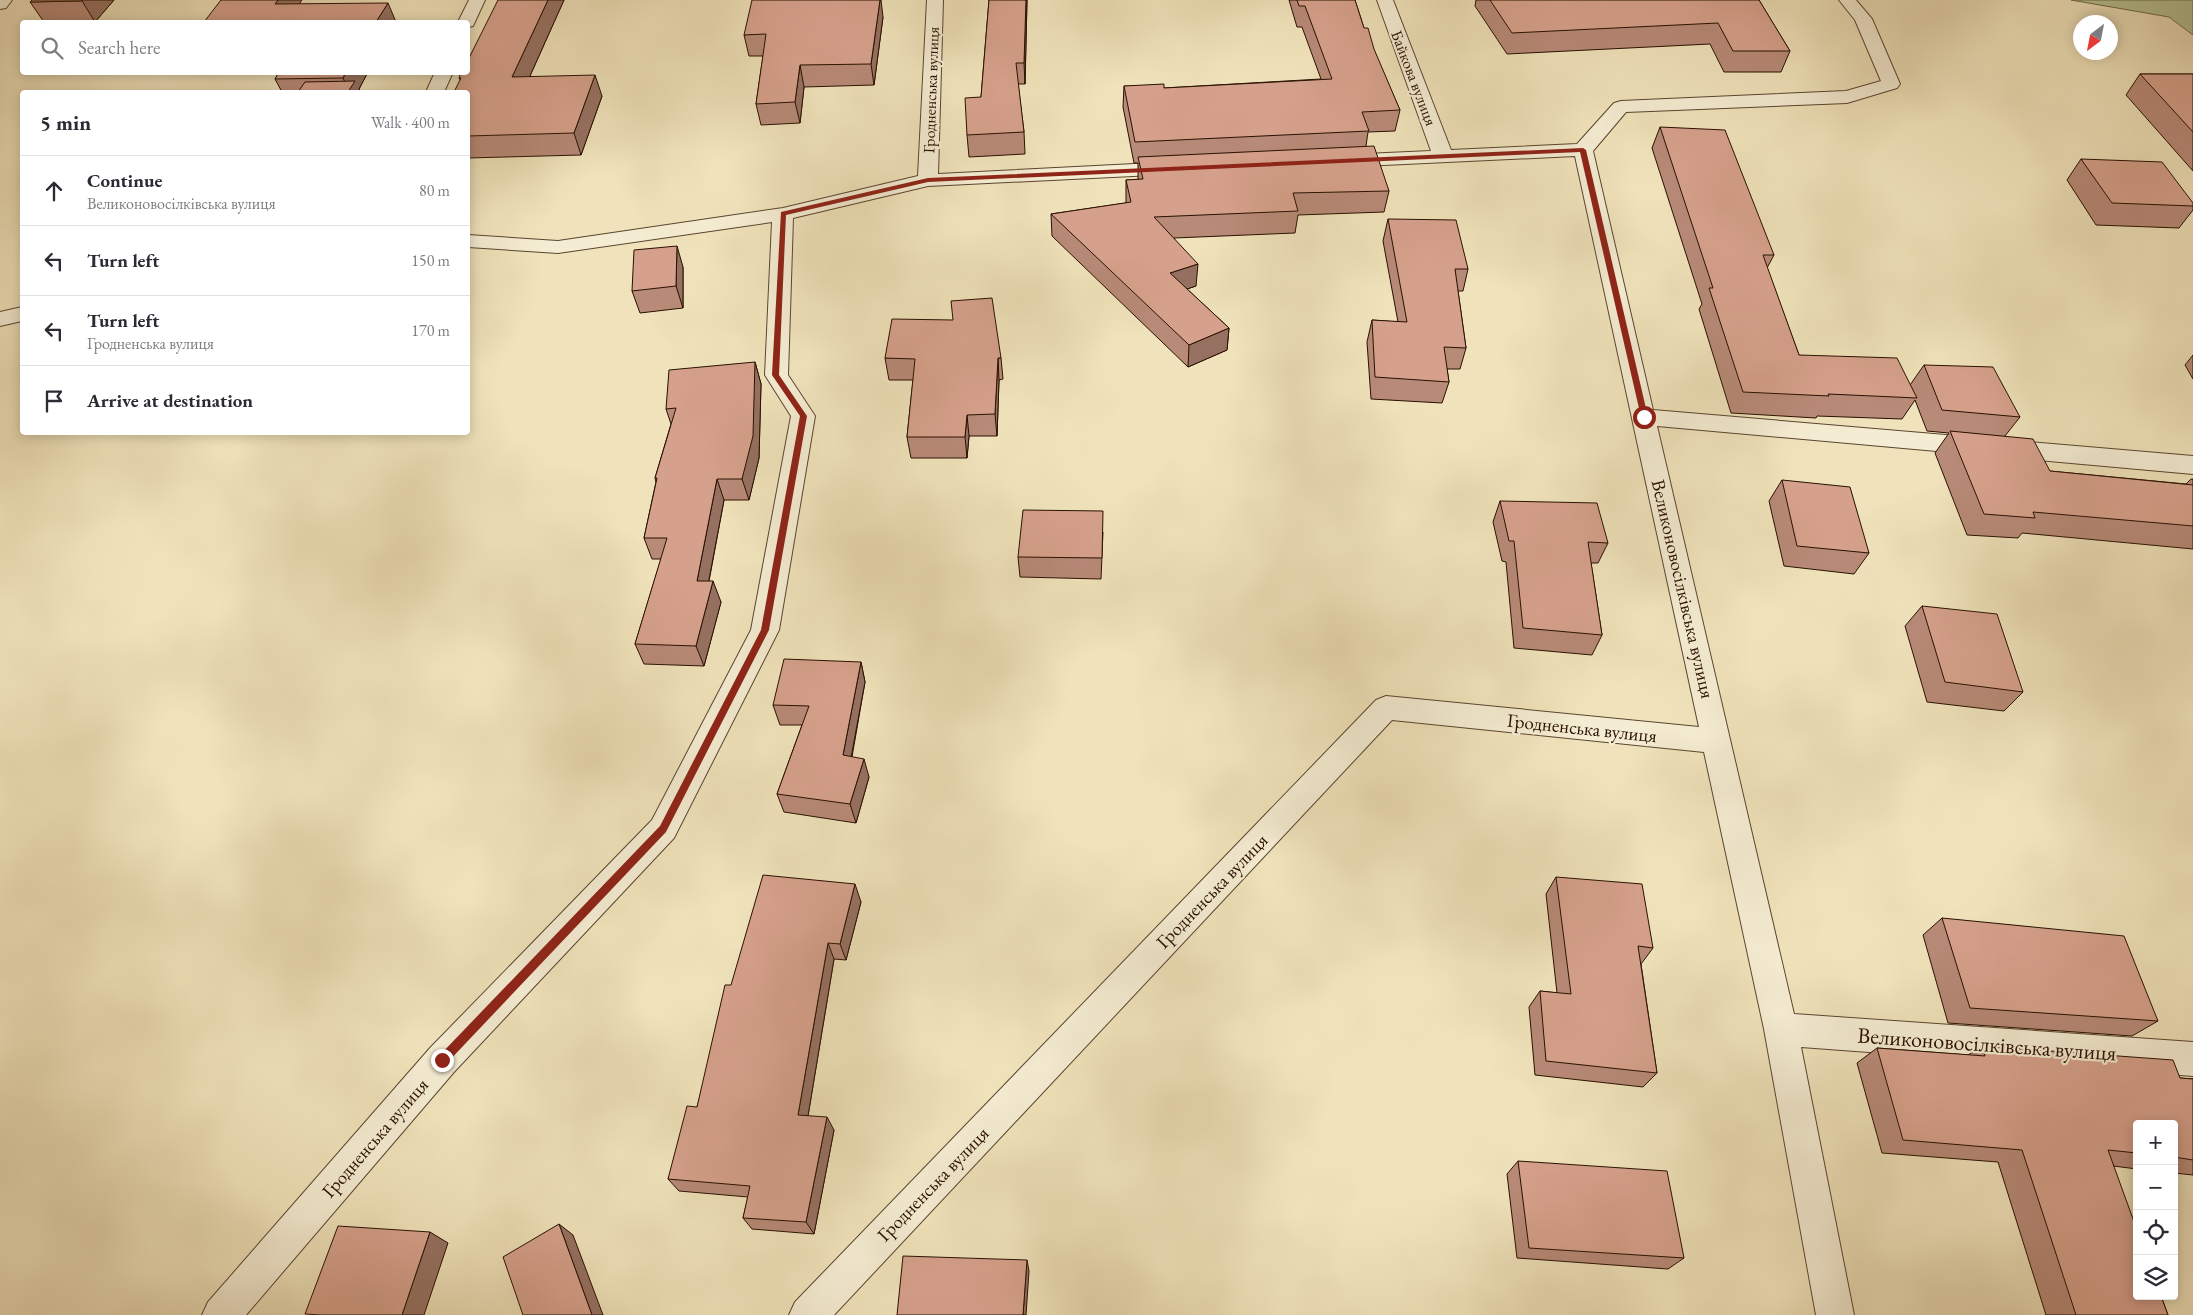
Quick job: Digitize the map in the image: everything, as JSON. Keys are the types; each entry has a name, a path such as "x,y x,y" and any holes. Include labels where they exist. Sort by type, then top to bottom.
{"street":[{"path":"0,4 4,0"},
{"path":"468,20 477,0"},
{"name":"Гродненська вулиця","path":"928,180 934,0"},
{"name":"Байкова вулиця","path":"1384,0 1444,156"},
{"path":"1324,161 1583,150 1621,107 1847,97 1891,84 1863,19 1847,0"},
{"path":"436,90 443,75"},
{"name":"Великоновосілківська вулиця","path":"1583,150 1781,1029 1835,1315"},
{"path":"470,241 558,247 783,214 928,180 1196,167"},
{"name":"Гродненська вулиця","path":"221,1315 442,1060 663,829 765,630 803,416 776,375 783,214"},
{"path":"0,319 20,314"},
{"path":"1644,417 2193,465"},
{"name":"Гродненська вулиця","path":"808,1315 1386,708 1717,742"},
{"name":"Великоновосілківська вулиця","path":"1781,1029 2193,1059"}],"green space":[{"path":"2071,0 2193,0 2193,35 2169,17"}],"building":[{"path":"32,0 83,0 30,2"},
{"path":"221,0 278,0 275,4 388,3 377,20 206,20"},
{"path":"498,0 548,0 512,77 595,75 574,133 470,136 470,90 455,90 461,78 459,78 460,75 470,75 470,56"},
{"path":"752,0 880,0 871,64 800,65 795,102 756,104 766,34 744,35"},
{"path":"989,0 1026,0 1024,63 1016,63 1024,132 967,135 965,98 981,97"},
{"path":"1297,0 1355,0 1364,28 1368,28 1374,49 1400,110 1362,112 1369,131 1135,142 1124,86 1164,84 1164,88 1332,79 1305,6 1299,6"},
{"path":"1490,0 1759,0 1790,51 1733,51 1718,23 1512,33"},
{"path":"2140,74 2193,74 2193,132"},
{"path":"277,75 344,75 343,78 275,79"},
{"path":"355,81 349,90 299,90 305,82"},
{"path":"1660,127 1725,130 1774,255 1763,255 1799,355 1897,358 1917,398 1743,392 1709,288 1713,288"},
{"path":"1374,146 1389,191 1293,193 1298,211 1154,217 1198,264 1170,273 1229,328 1189,345 1051,214 1131,202 1126,180 1143,179 1138,157"},
{"path":"2081,159 2162,162 2193,203 2193,206 2112,203"},
{"path":"1388,219 1456,220 1468,269 1455,269 1466,348 1444,347 1449,382 1375,377 1372,320 1407,322"},
{"path":"677,246 676,286 632,291 634,250"},
{"path":"992,298 1001,358 998,358 995,414 967,415 965,437 907,437 915,359 885,358 892,319 953,320 951,301"},
{"path":"755,362 753,436 742,479 717,479 697,581 713,581 696,646 635,644 667,538 644,538 657,478 655,478 676,408 666,409 669,370"},
{"path":"1924,365 1993,367 2020,417 1942,410"},
{"path":"1950,431 2033,439 2050,471 2193,485 2193,526 2033,512 2035,518 1984,514"},
{"path":"1782,480 1850,487 1869,553 1797,546"},
{"path":"1500,501 1597,503 1608,543 1588,542 1602,635 1523,628 1514,541 1509,541"},
{"path":"1023,510 1103,511 1102,558 1018,557"},
{"path":"1922,606 1997,614 2023,692 1945,682"},
{"path":"784,659 861,662 843,755 864,759 850,804 777,794 809,706 773,705"},
{"path":"763,875 855,884 840,944 828,943 798,1115 827,1117 806,1222 743,1218 750,1186 668,1179 687,1106 697,1107 725,985 731,985"},
{"path":"1556,877 1642,884 1653,948 1638,946 1657,1073 1546,1061 1540,991 1571,994"},
{"path":"1942,918 2124,936 2158,1021 1970,1008"},
{"path":"1982,1046 2173,1060 2180,1078 2193,1079 2193,1160 2178,1158 2178,1120 2133,1120 2133,1153 2108,1150 2133,1219 2133,1300 2162,1300 2168,1315 2076,1315 2022,1150 1903,1140 1877,1048 1985,1056"},
{"path":"1518,1161 1667,1171 1684,1258 1529,1248"},
{"path":"559,1224 592,1315 523,1315 503,1257"},
{"path":"338,1226 430,1232 402,1315 305,1314"},
{"path":"903,1256 1027,1260 1023,1315 897,1315"}],"route":[{"path":"442,1060 663,829 765,630 803,416 776,375 783,214 928,180 1583,150 1644,417"}]}
